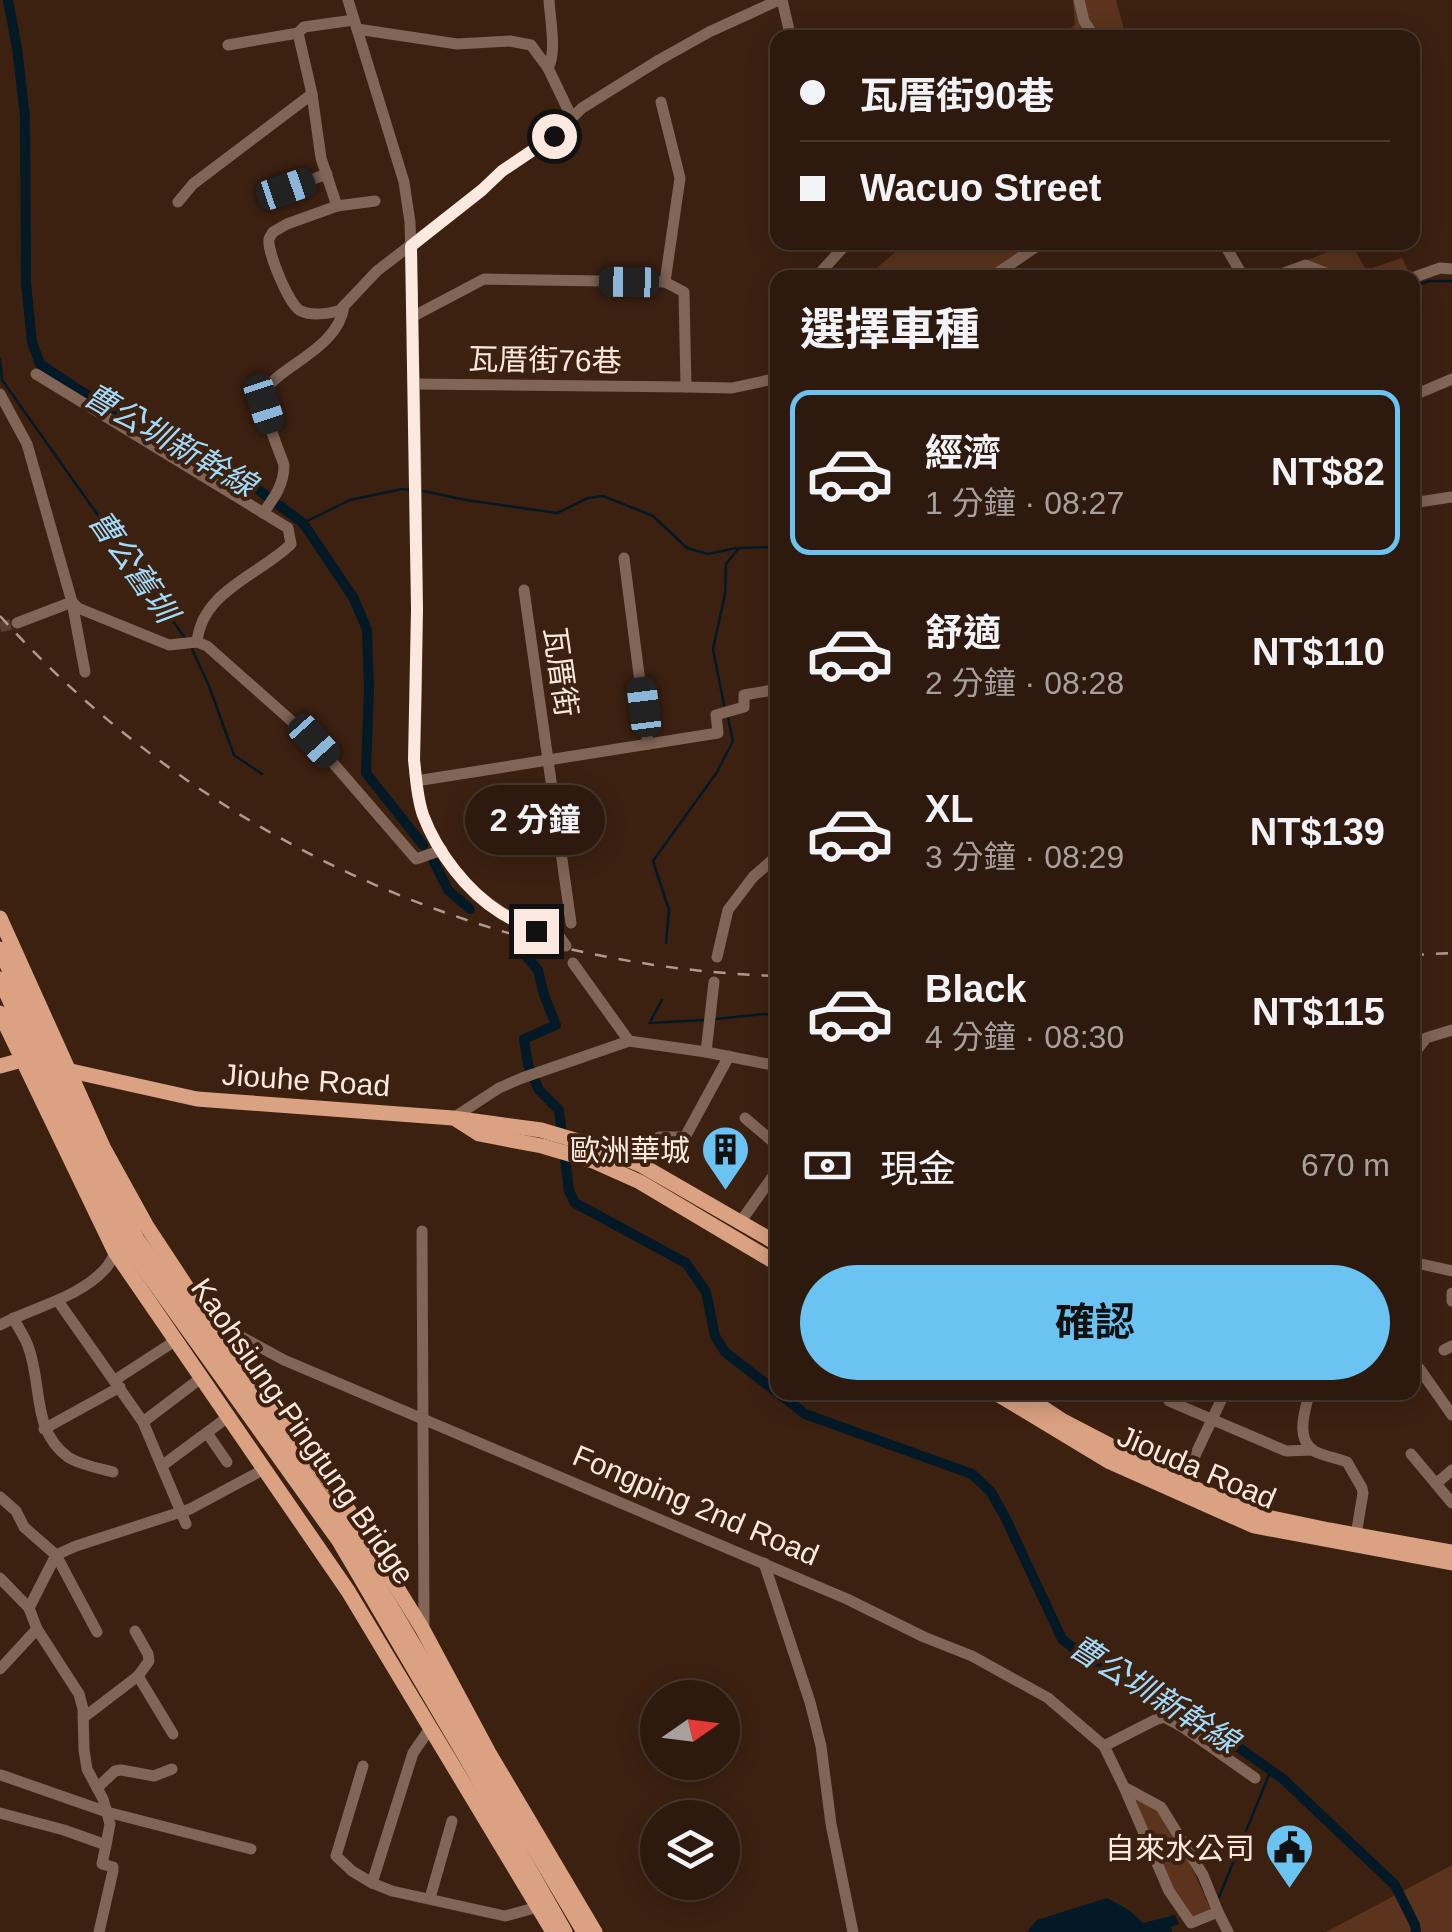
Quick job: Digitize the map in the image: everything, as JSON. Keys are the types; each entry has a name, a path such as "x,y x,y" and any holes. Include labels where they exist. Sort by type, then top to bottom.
{"main road":[{"name":"Fongping 2nd Road","path":"0,918 104,1149 146,1224 338,1496 422,1628 488,1753 595,1932"},
{"name":"Kaohsiung-Pingtung Bridge","path":"0,949 87,1144 137,1239 348,1534 584,1932"},
{"name":"Kaohsiung-Pingtung Bridge","path":"0,979 76,1146 128,1246 339,1541 565,1932"},
{"path":"0,1012 115,1252 329,1561 553,1932"},
{"name":"Jiouhe Road","path":"22,1060 197,1099 453,1118 594,1154"},
{"path":"0,1066 22,1060"},
{"path":"594,1154 641,1165 770,1239"},
{"path":"594,1154 770,1259"},
{"name":"Jiouda Road","path":"1007,1400 1110,1462 1254,1526 1452,1563"},
{"name":"Jiouda Road","path":"1042,1400 1063,1421 1182,1483 1257,1514 1452,1552"}],"street":[{"path":"348,0 404,182 410,222 417,609 414,760 422,814 464,881 500,913 536,931 560,936 566,946"},
{"path":"548,68 554,59 549,0"},
{"path":"374,201 337,206 273,232 269,241 282,284 298,310 334,312 344,306 376,271 502,171 554,136 582,108 659,60 755,6 780,0 789,30"},
{"path":"1079,0 1089,30"},
{"path":"228,45 298,33 304,27 355,24 457,44 522,42 530,45 548,68 572,118"},
{"path":"298,33 321,158 337,206"},
{"path":"178,202 192,184 312,94"},
{"path":"661,102 680,178 665,282"},
{"path":"286,189 327,174"},
{"path":"823,270 841,250"},
{"path":"1002,270 1031,250"},
{"path":"1292,270 1306,265 1319,270"},
{"path":"1420,275 1440,268 1452,269"},
{"path":"412,317 484,279 665,282 684,292 681,387"},
{"path":"265,510 283,482 284,466 264,404 266,389 270,381 322,343 342,320 344,306"},
{"path":"36,374 265,510 288,528 290,544 231,586 208,611 194,642"},
{"path":"1420,392 1452,378"},
{"name":"瓦厝街76巷","path":"413,384 732,388 770,380"},
{"path":"0,394 27,444 72,602 85,672"},
{"path":"1420,502 1452,497"},
{"path":"624,558 648,744"},
{"name":"瓦厝街","path":"524,590 571,923"},
{"path":"72,602 78,608 169,644 194,642 207,646 314,741 416,859 442,850"},
{"path":"17,623 72,602"},
{"name":"瓦厝街","path":"416,781 718,733 716,716 744,707 744,695 770,690"},
{"path":"717,958 728,910 770,862"},
{"path":"572,963 629,1041"},
{"path":"706,1052 714,982"},
{"path":"1420,1046 1426,1038 1452,1030"},
{"path":"453,1118 499,1088 629,1041 770,1064"},
{"path":"659,1137 685,1138 729,1056"},
{"path":"744,1118 770,1139"},
{"path":"741,1221 770,1180"},
{"path":"0,1326 69,1296 106,1267 115,1252 146,1224"},
{"path":"422,1230 422,1628"},
{"path":"1420,1264 1452,1271"},
{"path":"58,1301 143,1422 184,1518"},
{"path":"13,1318 28,1347 44,1430 70,1459 113,1472"},
{"name":"Fongping 2nd Road","path":"210,1319 284,1360 764,1563 972,1656 1048,1698 1104,1746 1179,1908 1191,1923 1218,1912"},
{"path":"44,1430 118,1384 176,1341"},
{"path":"1420,1369 1452,1415"},
{"path":"143,1422 201,1378"},
{"path":"1182,1483 1220,1400"},
{"path":"1308,1400 1304,1433 1313,1450"},
{"path":"1169,1401 1286,1451 1313,1450 1347,1462 1363,1493 1356,1535"},
{"path":"163,1465 228,1417"},
{"path":"207,1432 226,1462"},
{"path":"1411,1454 1452,1502"},
{"path":"1436,1484 1452,1470"},
{"path":"29,1608 56,1555 76,1546 184,1518 257,1473"},
{"path":"0,1497 16,1512 24,1527 56,1555 98,1632"},
{"path":"764,1563 821,1746 852,1932"},
{"path":"2,1586 29,1608 37,1629 79,1694 88,1769 110,1824 102,1864 114,1871 99,1932"},
{"path":"0,1669 37,1629"},
{"path":"84,1718 138,1676 150,1661 135,1631"},
{"path":"138,1676 174,1734"},
{"path":"1104,1746 1164,1717 1256,1778"},
{"path":"372,1883 413,1752 430,1728"},
{"path":"363,1766 336,1856 352,1871 392,1891 485,1914 505,1916 538,1907"},
{"path":"97,1788 115,1771 154,1776 172,1768"},
{"path":"1,1776 107,1812 250,1849"},
{"path":"1124,1787 1161,1807 1203,1875 1228,1932"},
{"path":"0,1813 106,1846"},
{"path":"430,1898 452,1821"}],"shaded area":[{"path":"1073,0 1116,0 1124,30 1067,30 1075,25"},
{"path":"898,250 1025,251 1002,270 874,270"},
{"path":"1332,250 1355,250 1366,270 1307,270 1305,261"},
{"path":"1402,258 1408,270 1366,270"},
{"path":"1135,1798 1162,1812 1211,1910 1199,1917 1192,1916 1171,1886"},
{"path":"1452,1865 1452,1932 1326,1932"}],"water":[{"path":"1107,1898 1143,1923 1175,1915 1179,1924 1171,1927 1172,1932 1027,1932 1037,1920"}],"waterway":[{"name":"曹公圳新幹線","path":"8,0 25,116 26,283 32,342 40,364 79,390 260,491 303,523 353,597 367,629 366,773 423,845"},
{"path":"1420,284 1452,281"},
{"name":"曹公舊圳","path":"0,358 2,380 185,638"},
{"path":"303,523 350,500 410,490"},
{"path":"423,491 557,513 588,498 603,496 653,516 687,548 708,554 736,548"},
{"path":"724,705 713,649 725,594 726,564 739,548 770,548"},
{"name":"曹公舊圳","path":"192,649 234,755 262,774"},
{"path":"666,943 669,910 653,861 717,772 733,741 728,718"},
{"name":"曹公圳新幹線","path":"433,860 448,890 470,909"},
{"name":"曹公圳新幹線","path":"524,954 538,970 556,1025 524,1039 528,1065 539,1090 559,1110 569,1191 575,1203 686,1263 706,1292 715,1336 725,1352 770,1387"},
{"path":"651,1020 662,1000"},
{"path":"716,1019 770,1014"},
{"path":"649,1023 703,1020"},
{"name":"曹公圳新幹線","path":"787,1400 805,1414 972,1474 991,1492 1005,1517 1062,1639 1080,1653 1173,1701 1283,1779 1395,1885 1416,1932"},
{"path":"1219,1897 1271,1770"}],"tunnel":[{"path":"0,627 17,623"}],"railway":[{"path":"0,616 78,694 163,763 255,824 353,875 455,916 560,947 668,967 770,975"},
{"path":"1420,955 1452,953"}],"place":[{"name":"歐洲華城","path":"725,1192"},
{"name":"自來水公司","path":"1290,1890"}],"route":[{"path":"536,931 500,913 464,881 422,814 414,760 417,609 411,246 502,171 554,136"}]}
